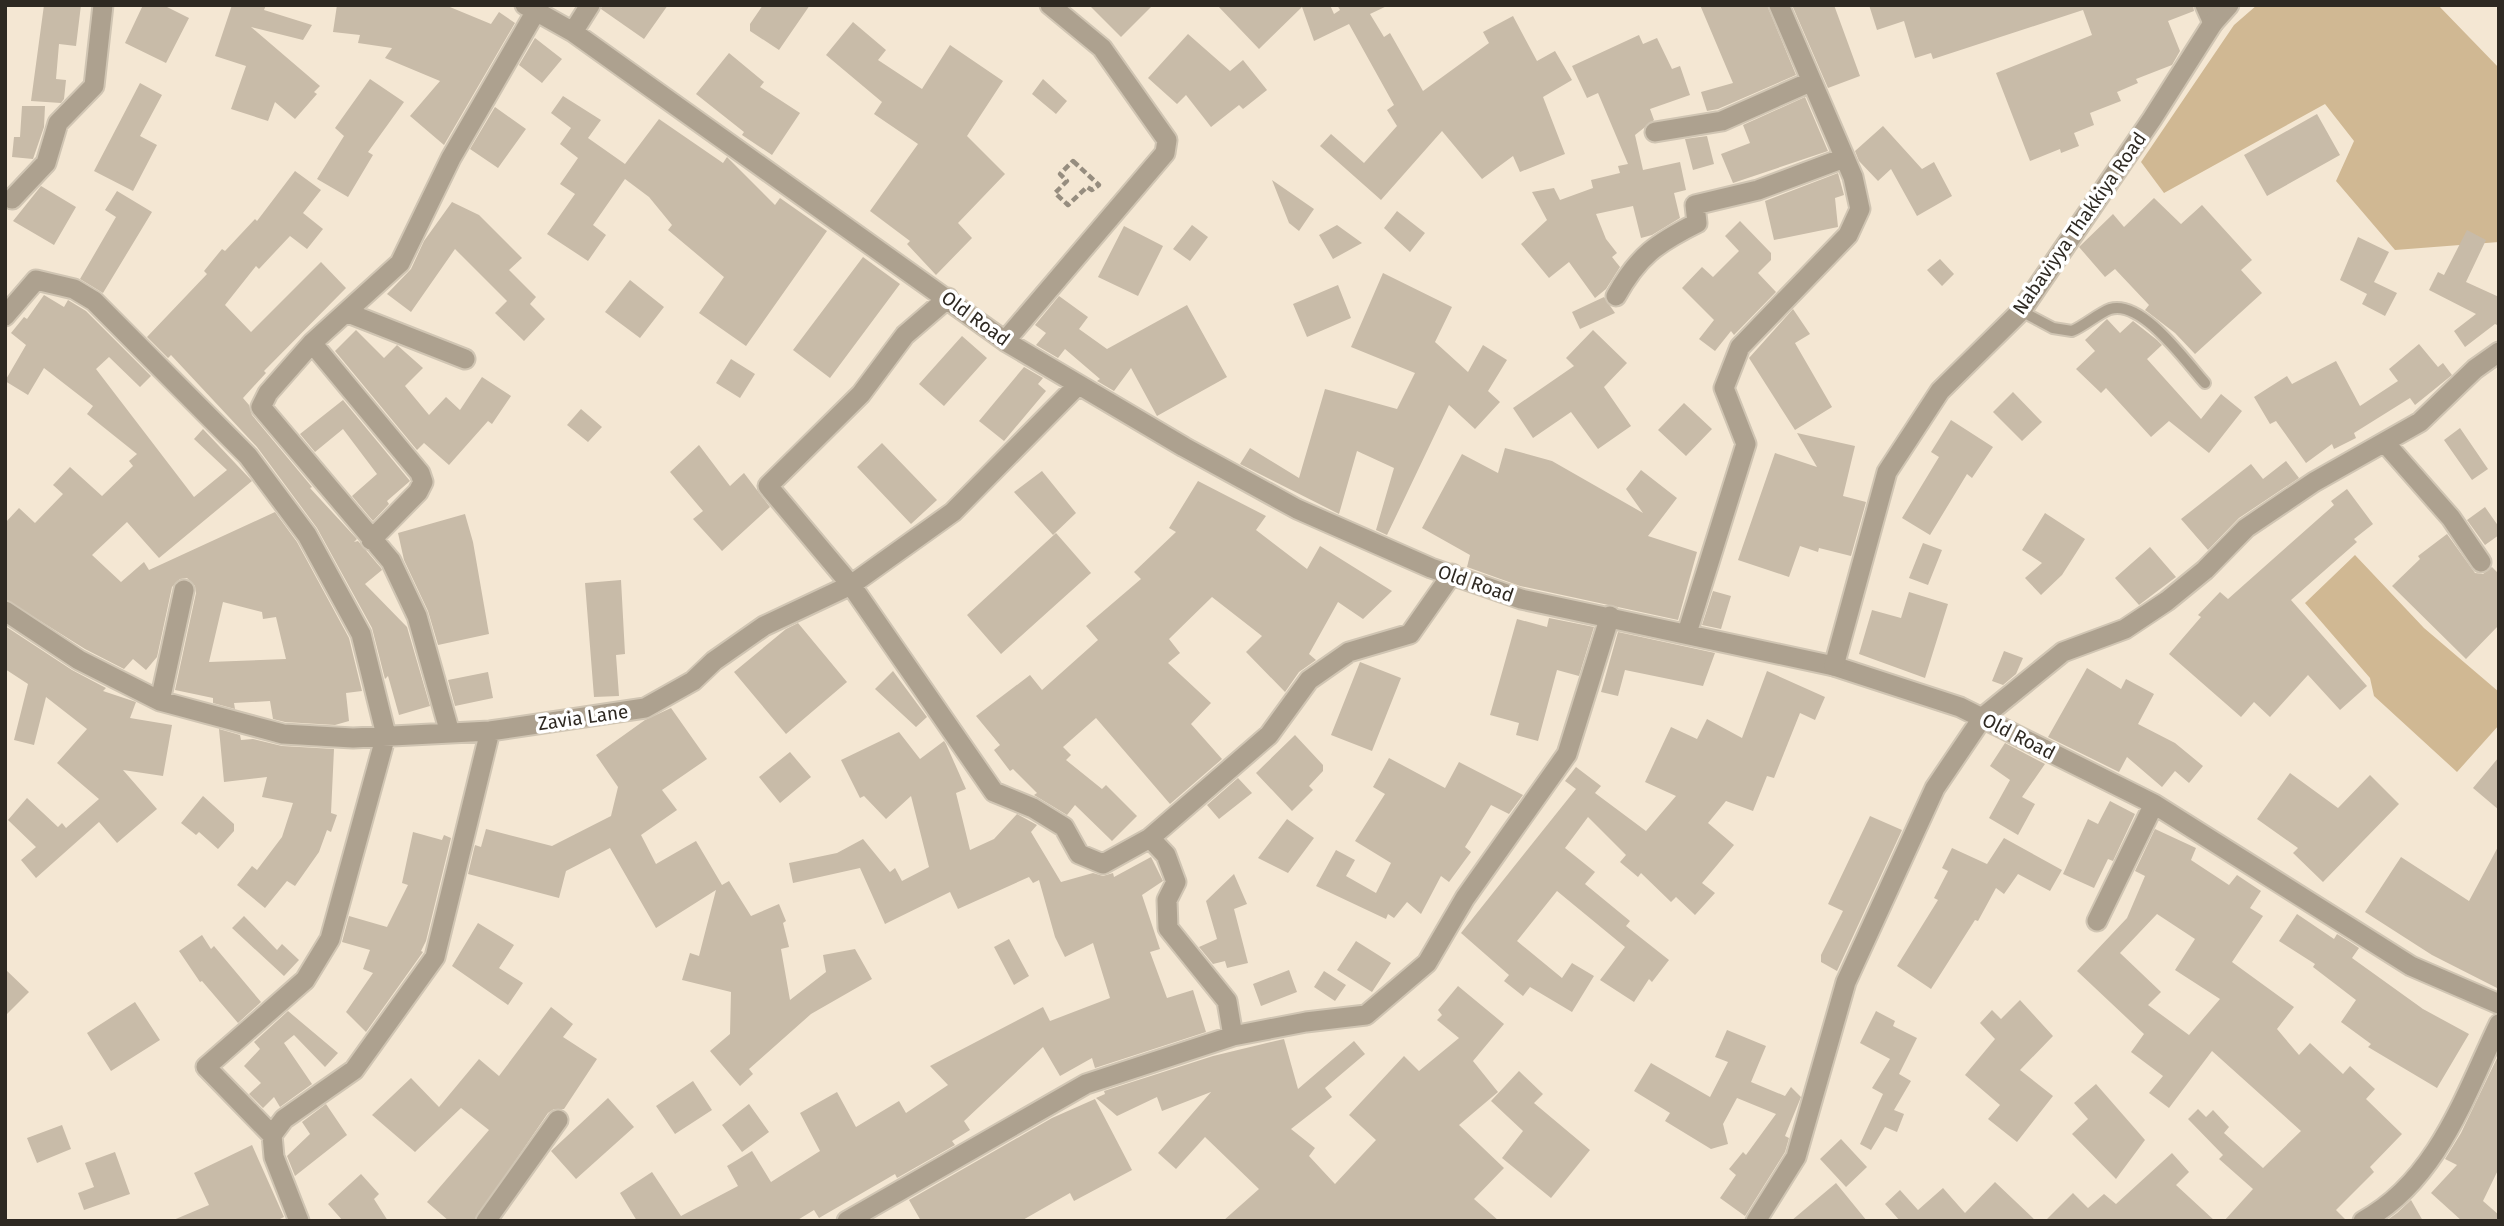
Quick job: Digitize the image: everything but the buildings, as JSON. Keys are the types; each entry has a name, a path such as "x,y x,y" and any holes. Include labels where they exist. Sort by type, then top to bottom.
{"street":[{"path":"12,199 46,163 58,123 94,86 103,5"},
{"path":"573,32 590,5"},
{"path":"1005,341 1152,170 1165,153 1167,140 1102,48 1050,5"},
{"path":"1686,633 1746,444 1724,388 1740,347 1848,235 1860,209 1853,177 1779,5"},
{"name":"Nabaviyya Thakkiya Road","path":"1834,666 1887,472 1940,391 2021,311 2152,119 2209,14 2229,5"},
{"path":"450,733 417,616 391,561 261,407 268,393 312,343 400,263 451,158 530,8"},
{"name":"Old Road","path":"530,8 573,32 1005,341 1297,509 1431,568 1452,573 1521,599 1834,666 1960,707 2154,804 2411,966 2499,1004"},
{"path":"1655,132 1722,121 1810,82"},
{"path":"1616,296 1630,270 1649,250 1697,223 1695,205 1758,190 1844,158"},
{"path":"5,316 36,280 74,289 94,301 248,456 307,536 361,634 386,735 330,939 305,980 206,1067 272,1135 274,1157 299,1221"},
{"path":"948,298 905,335 861,394 768,486 851,584 994,792 1033,808 1064,827 1079,855 1103,864 1150,838 1269,735 1309,680 1349,652 1410,634 1452,573"},
{"path":"348,313 465,359"},
{"path":"312,343 420,472 423,482 418,492 371,540"},
{"path":"1756,1221 1797,1157 1846,982 1935,788 1983,717 2063,652 2125,629 2167,601 2205,570 2246,528 2314,482 2386,444 2420,422 2475,369 2499,352"},
{"name":"Zavia Lane","path":"5,611 79,660 160,701 283,734 353,738 490,731 645,708 693,681 714,660 764,626 851,584 953,512 1078,385"},
{"path":"2386,444 2451,518 2481,562"},
{"path":"160,701 184,590"},
{"path":"847,1221 1086,1084 1233,1036 1306,1022 1366,1015 1427,963 1465,898 1567,754 1610,616"},
{"path":"272,1135 284,1119 354,1070 435,957 490,731"},
{"path":"2097,921 2154,804"},
{"path":"1150,838 1166,855 1176,882 1167,900 1168,928 1227,1001 1233,1036"},
{"path":"2363,1221 2379,1212 2429,1165 2499,1024"},
{"path":"486,1221 558,1120"}],"lane":[{"path":"2021,311 2053,328 2072,331 2110,309 2131,309 2156,328 2206,383"}],"path":[{"path":"1073,161 1098,185 1092,190 1087,187 1068,205 1055,193 1067,181 1060,174 1073,161"}],"shaded area":[{"path":"2257,5 2438,5 2499,68 2499,242 2395,250 2336,181 2354,141 2325,104 2164,193 2141,162 2234,25"},
{"path":"2355,555 2424,628 2499,692 2499,725 2457,772 2374,696 2370,678 2305,603"}]}
